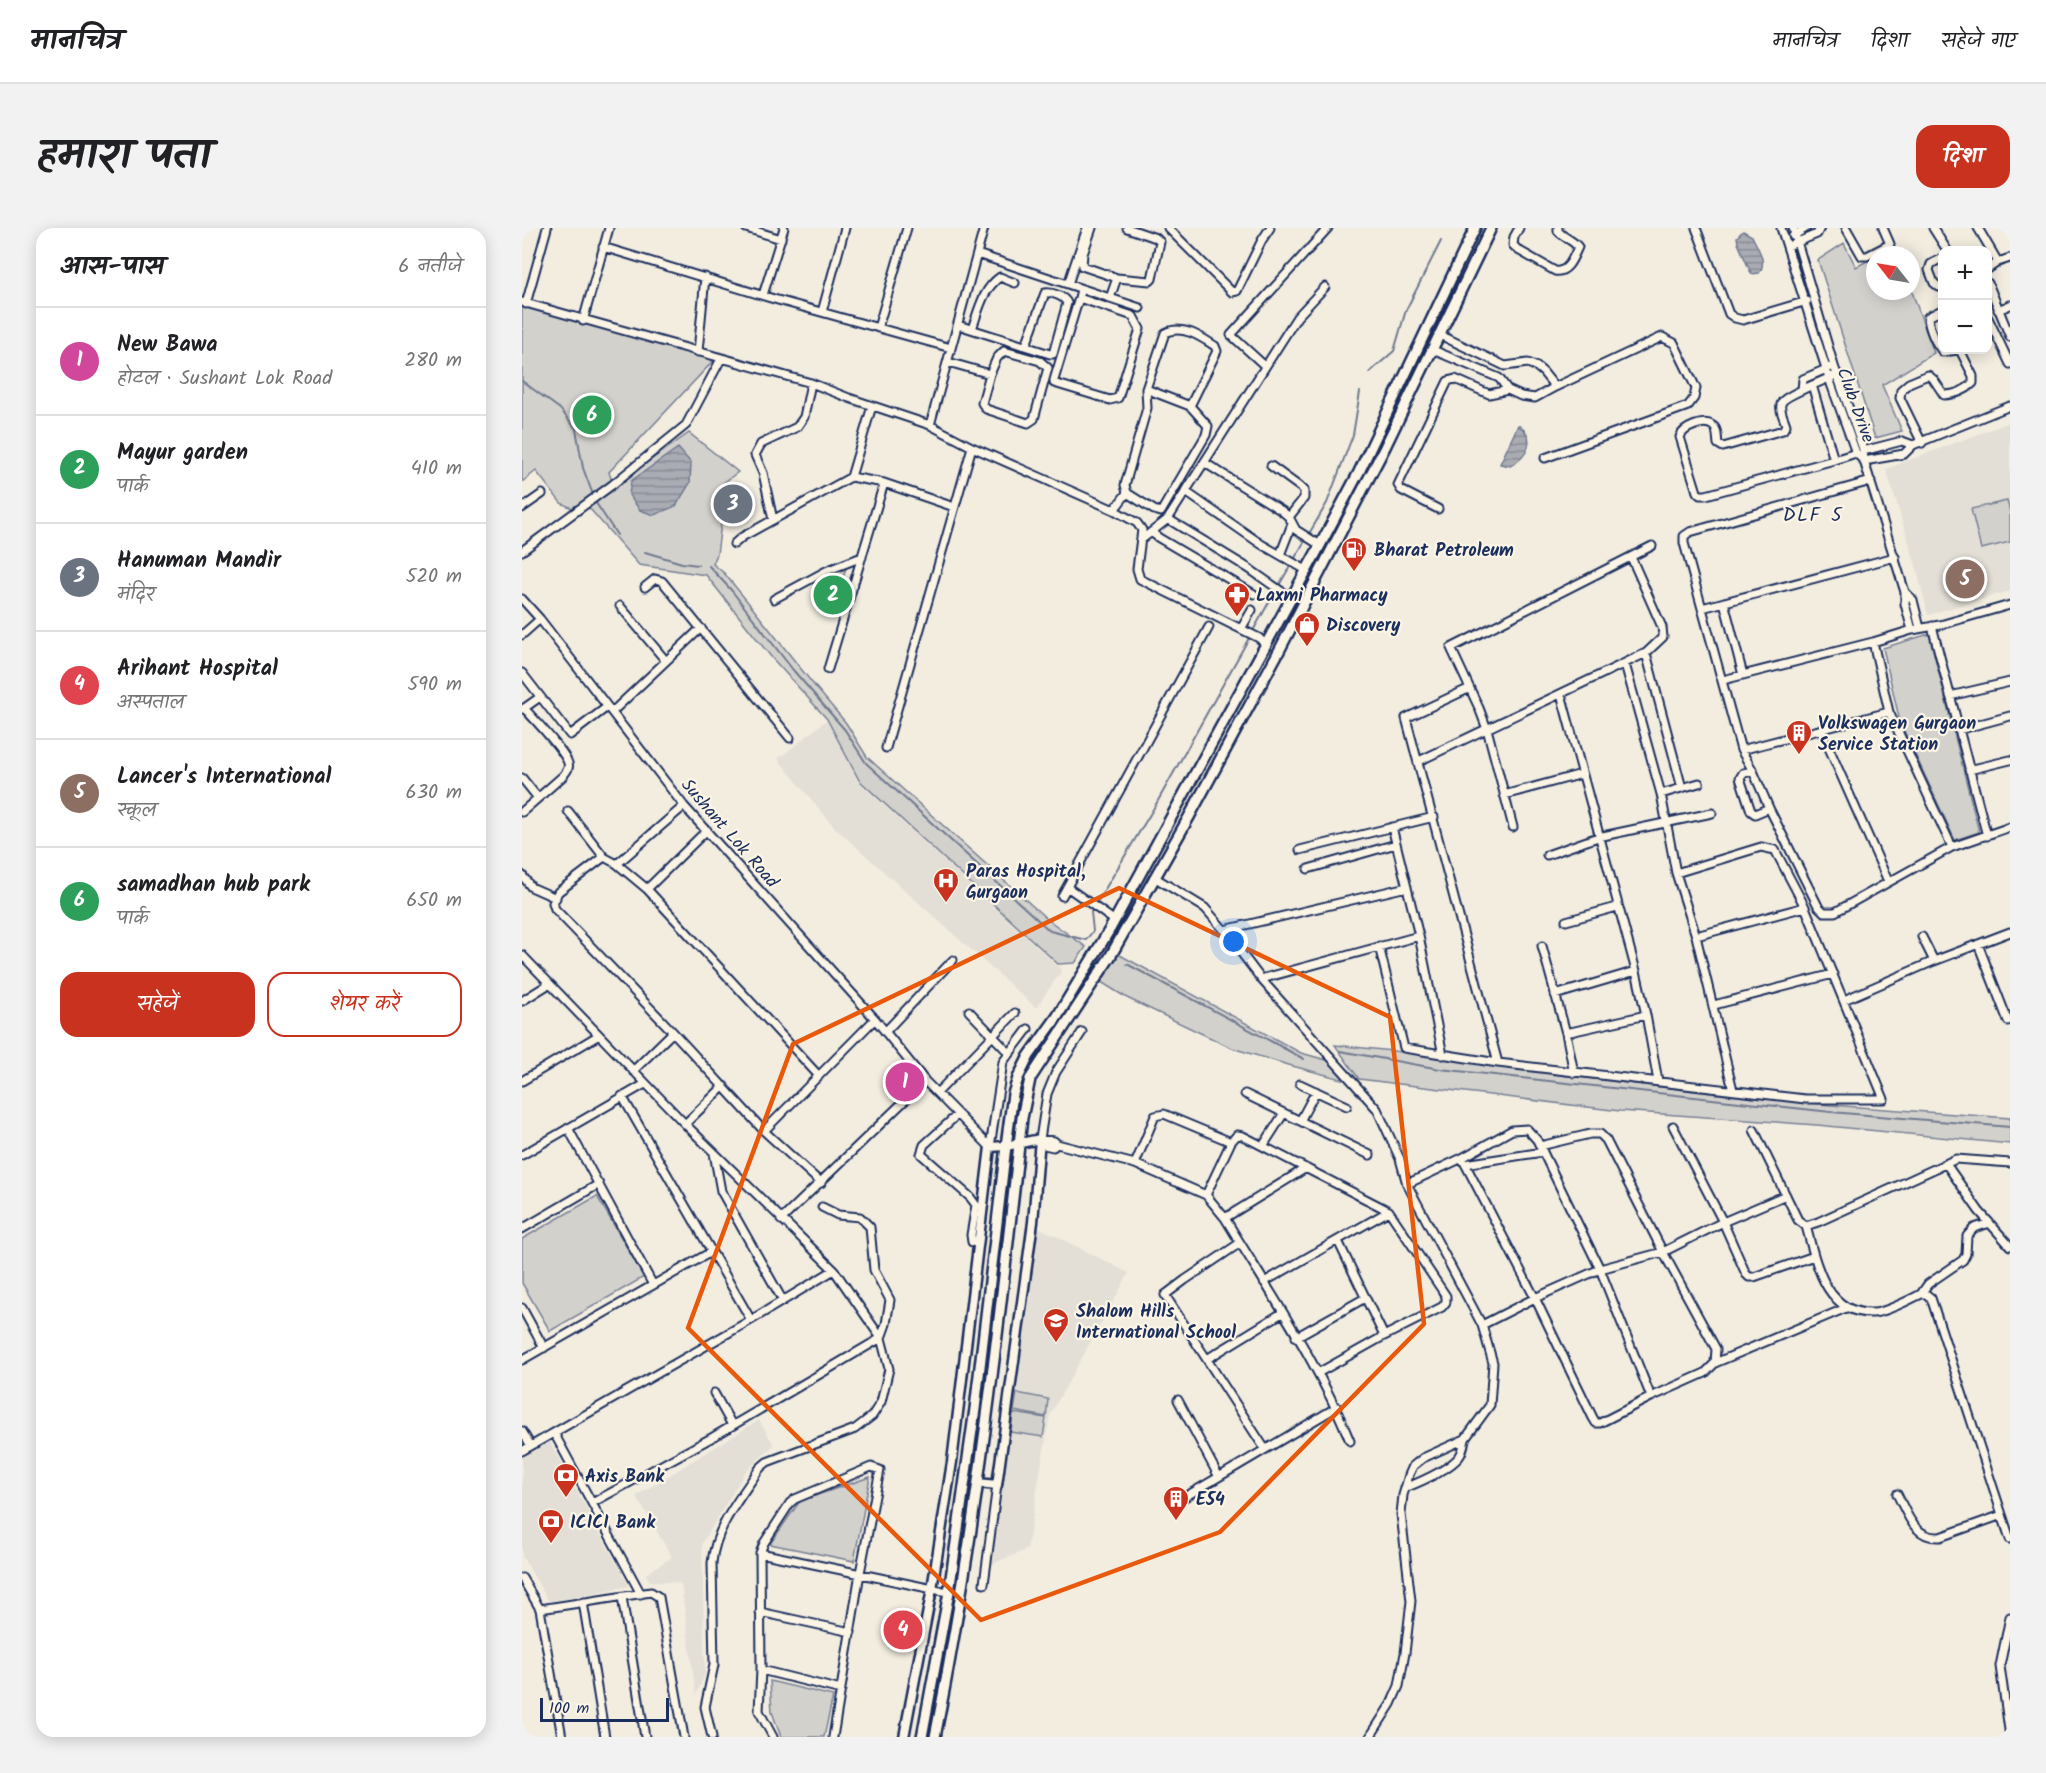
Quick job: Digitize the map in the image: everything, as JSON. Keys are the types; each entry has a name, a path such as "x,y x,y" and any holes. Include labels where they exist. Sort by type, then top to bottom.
{"main road":[{"path":"922,1737 949,1592 975,1409 1006,1146 1013,1094 1018,1078 1029,1056 1056,1017 1114,921 1262,641 1291,598 1320,545 1359,472 1475,228"},
{"path":"935,1737 955,1641 978,1483 1019,1143 1030,1079 1110,957 1284,642 1440,336 1491,228"}],"street":[{"path":"547,228 524,303 812,383 930,425 972,447 1114,510 1137,523 1142,530 1137,569 1140,579 1262,641"},
{"path":"583,321 609,228"},
{"path":"746,228 781,239"},
{"path":"763,295 784,228"},
{"path":"822,312 845,228"},
{"path":"878,328 907,228"},
{"path":"930,425 984,228"},
{"path":"1068,284 1087,228"},
{"path":"1092,228 1083,255 1082,266 1117,278 1146,281 1152,279 1160,242 1156,238 1127,228"},
{"path":"1168,228 1232,292 1237,291 1270,228"},
{"path":"1265,366 1232,335 1328,228"},
{"path":"1520,228 1514,237 1513,245 1555,271 1561,272 1566,269 1578,247 1562,236 1558,228"},
{"path":"1696,228 1729,314 1735,318 1743,320 1815,299"},
{"name":"Club Drive","path":"1781,228 1826,368 1871,481 1905,592 1905,604 1916,629"},
{"path":"1787,243 1806,228"},
{"path":"1795,235 1817,234 1820,228"},
{"path":"1846,228 1862,256 1887,247 1890,243 1883,228"},
{"path":"1933,228 1944,246"},
{"path":"1978,228 1998,262"},
{"name":"Club Drive","path":"1795,235 1860,452"},
{"path":"603,247 951,348"},
{"path":"977,254 1140,308"},
{"path":"1992,267 2010,258"},
{"path":"1938,260 1931,264 1929,270 1934,283 1938,286"},
{"path":"698,352 705,277"},
{"path":"972,329 984,294 992,283 1000,277 1015,283"},
{"path":"1110,298 1117,278"},
{"path":"1140,540 1168,519 1297,317 1325,287"},
{"path":"1078,298 1133,316 1140,328 1118,398 1110,400 1054,383 1078,298 1082,289"},
{"path":"958,325 1053,354 1067,303 1065,298 1049,292 1045,293 1026,345"},
{"path":"1992,294 2010,337"},
{"path":"1998,310 2010,305"},
{"path":"1938,312 1928,317 1938,346"},
{"path":"1992,326 2010,364"},
{"path":"1146,388 1190,406 1208,426 1206,435 1166,505 1161,512 1154,510 1127,493 1125,485 1146,408 1146,388 1165,333 1173,329 1183,330 1215,346 1216,351 1190,406"},
{"path":"1440,336 1505,366 1528,363 1537,367 1555,387"},
{"path":"1433,350 1499,378 1508,390 1521,396 1535,398 1662,337 1674,342 1696,388 1694,398 1688,406 1545,458"},
{"path":"1461,361 1466,348"},
{"path":"1004,351 1044,363 1048,368 1034,419 1028,423 983,406 982,402 990,374 997,358 1004,351"},
{"path":"1922,443 1900,398 1901,390 1909,383 1928,375 1944,395 1967,388 1973,383 1973,376 1962,354"},
{"path":"522,551 612,485 686,425 721,359"},
{"path":"948,362 990,374"},
{"path":"1499,378 1505,366"},
{"path":"1802,390 1803,379 1834,366"},
{"path":"1838,374 1788,396 1781,402 1786,422 1783,430 1723,447 1718,444 1716,429 1712,425 1686,429 1681,433 1680,437 1697,492 1700,495 1706,495 1902,441 1913,445"},
{"path":"1438,509 1401,490 1398,484 1448,381 1455,379 1489,394 1508,390"},
{"path":"773,520 763,472 755,455 761,444 797,428 804,417 812,383"},
{"path":"1812,386 1834,460"},
{"path":"851,477 872,406"},
{"path":"1864,461 1904,454 1913,445 2010,406"},
{"path":"886,748 972,447"},
{"path":"1204,464 1282,511 1292,524 1309,539 1320,545"},
{"path":"1270,466 1304,490 1304,498 1280,555"},
{"path":"734,544 742,537 851,477 884,483 954,507"},
{"path":"1871,481 1690,532 1684,536 1684,543 1741,750 1818,906 1824,912 1835,912 1952,847 2010,827"},
{"path":"828,669 884,483"},
{"path":"1186,492 1306,570"},
{"path":"1114,510 1127,493"},
{"path":"522,508 542,494"},
{"path":"1168,519 1291,598"},
{"path":"1151,532 1254,594"},
{"path":"1513,827 1487,729 1451,648 1652,546"},
{"path":"774,598 826,571 862,557"},
{"path":"1419,761 1625,664 1646,653 1663,637 1662,627 1631,557"},
{"path":"1702,608 1895,557"},
{"path":"645,587 655,579 662,581 790,738"},
{"name":"Sushant Lok Road","path":"522,599 540,619 684,806 875,1019 925,1081 990,1147"},
{"path":"1724,602 1743,675"},
{"path":"1723,680 2010,605"},
{"path":"620,606 666,661"},
{"path":"1243,630 1252,610"},
{"path":"522,635 540,619"},
{"path":"1932,626 1987,836"},
{"path":"1062,896 1209,627"},
{"path":"522,674 570,735 609,710 701,628"},
{"path":"1873,642 1889,712 1952,847"},
{"path":"1646,653 1682,788"},
{"path":"1625,664 1661,794 1676,873 1696,936 1733,1090"},
{"path":"1950,696 2010,682"},
{"path":"1468,688 1406,718 1498,1063"},
{"path":"1561,694 1636,971 1658,1081"},
{"path":"522,812 568,770 568,763 562,753 523,709 540,697"},
{"path":"1741,750 1889,712"},
{"path":"1958,729 2010,716"},
{"path":"1821,730 1888,881"},
{"path":"1969,770 2010,760"},
{"path":"1753,771 1743,773 1740,778 1751,811 1755,814 1769,808"},
{"path":"1504,795 1582,774"},
{"path":"522,778 538,798"},
{"path":"1661,794 1699,783"},
{"path":"617,864 684,806"},
{"path":"568,811 604,857 617,864 647,889 819,1076"},
{"path":"1547,855 1598,837 1712,813"},
{"path":"1300,850 1434,817"},
{"path":"1392,827 1419,936 1443,1055"},
{"path":"647,889 707,830"},
{"path":"1308,868 1396,844"},
{"path":"1379,946 1404,1048 1574,1073 1805,1099 1884,1100 1805,907 1775,850 1761,847 1676,873"},
{"path":"604,857 558,892 553,903 555,909 764,1131 821,1183"},
{"path":"522,875 531,886 556,898"},
{"path":"1154,877 1205,908 1261,979 1377,1109 1400,1159 1407,1184 1482,1325 1493,1363 1490,1406 1465,1439 1463,1450 1458,1458 1424,1480 1405,1488"},
{"path":"1067,887 1114,921"},
{"path":"1224,930 1407,887"},
{"path":"1566,921 1617,907"},
{"path":"1696,936 1805,907"},
{"path":"1844,1000 2010,932"},
{"path":"1261,979 1419,936"},
{"path":"1922,937 1934,962"},
{"path":"1978,944 2008,1021"},
{"path":"1542,946 1566,1033 1574,1073"},
{"path":"522,955 645,1084 834,1270 881,1338 889,1369 881,1402 872,1416 855,1429 767,1462 760,1468 717,1535 712,1563 714,1665 705,1707 712,1737"},
{"path":"885,1032 953,960"},
{"path":"1555,995 1636,971"},
{"path":"1714,1005 1833,974"},
{"path":"522,1001 549,984"},
{"path":"969,1011 1010,1054"},
{"path":"937,1093 1015,1013"},
{"path":"1566,1033 1646,1015"},
{"path":"764,1131 875,1019"},
{"path":"904,1737 952,1462 1000,1074 1003,1062 1028,1029"},
{"path":"633,1071 673,1032"},
{"path":"984,1584 1033,1222 1047,1094 1056,1072 1082,1032"},
{"path":"522,1081 599,1035"},
{"path":"781,1220 925,1081"},
{"path":"522,1155 645,1084"},
{"path":"1300,1084 1347,1106"},
{"path":"685,1124 724,1086"},
{"path":"1300,1122 1316,1091"},
{"path":"1245,1094 1370,1155"},
{"path":"622,1096 751,1320"},
{"path":"1263,1146 1284,1113"},
{"path":"957,1114 924,1145 921,1154 976,1205 971,1235 972,1242 978,1244"},
{"path":"1135,1164 1155,1116 1164,1114 1231,1142"},
{"path":"1673,1126 1749,1277 1814,1256"},
{"path":"568,1128 653,1285"},
{"path":"1407,1184 1463,1161 1512,1130 1527,1129 1542,1149 1600,1269 1651,1397"},
{"path":"1754,1130 1798,1220 1806,1226 1814,1256 1830,1294 1846,1308 1874,1313 1922,1294 1931,1298 2010,1539"},
{"path":"1463,1161 1542,1149 1590,1134 1600,1134 1606,1140 1716,1349 1716,1363"},
{"path":"1206,1195 1231,1142 1237,1135 1389,1211 1446,1296 1446,1302 1442,1307 1318,1373"},
{"path":"990,1147 1040,1142 1053,1147 1057,1144 1135,1164 1206,1195 1225,1218 1318,1373 1337,1407 1350,1441"},
{"path":"714,1153 721,1191 783,1301"},
{"path":"1806,1226 1956,1159 2010,1163"},
{"path":"1463,1161 1535,1298 1596,1423 1705,1373 1716,1363 1846,1308"},
{"path":"1946,1164 2010,1246"},
{"path":"1225,1218 1306,1168"},
{"path":"522,1229 599,1185"},
{"path":"1482,1325 1600,1269 1663,1252 1723,1222 1786,1195"},
{"path":"592,1503 881,1338 890,1300 874,1270 870,1227 860,1217 838,1215 822,1207"},
{"path":"1263,1282 1389,1211"},
{"path":"1922,1294 1928,1284 1963,1260 1966,1254 1967,1236 1974,1228 1990,1223"},
{"path":"1338,1241 1384,1336"},
{"path":"1240,1243 1165,1295 1265,1449"},
{"path":"522,1360 711,1252"},
{"path":"522,1451 834,1270"},
{"path":"1296,1337 1365,1298"},
{"path":"522,1308 544,1347"},
{"path":"1207,1359 1282,1313"},
{"path":"714,1393 732,1425"},
{"path":"1178,1400 1219,1477"},
{"path":"1173,1504 1337,1407"},
{"path":"522,1431 531,1446"},
{"path":"554,1433 640,1594"},
{"path":"1370,1737 1391,1704 1399,1686 1405,1653 1411,1601 1401,1514 1405,1488 1413,1466 1423,1458 1465,1439"},
{"path":"773,1737 759,1711 760,1553 764,1543 795,1499 872,1467 877,1467 880,1470 833,1737"},
{"path":"978,1483 997,1485"},
{"path":"1897,1494 1912,1524 1918,1531 1931,1538 1940,1537 2002,1515"},
{"path":"760,1553 949,1592"},
{"path":"522,1578 540,1609 562,1737"},
{"path":"540,1609 651,1592 659,1597 684,1737"},
{"path":"622,1596 645,1737"},
{"path":"583,1602 605,1737"},
{"path":"760,1612 851,1632"},
{"path":"2010,1617 2000,1666 2010,1737"},
{"path":"761,1670 841,1690"}],"highlighted area":[{"path":"1119,888 1390,1017 1424,1324 1220,1532 981,1620 688,1328 793,1044"}],"shaded area":[{"path":"1743,231 1752,236 1761,254 1762,264 1759,273 1752,274 1738,243 1737,237"},
{"path":"1844,243 1856,267 1866,262 1866,300 1915,300 1934,353 1882,385 1902,431 1875,438 1818,260"},
{"path":"522,301 715,359 609,472 612,482 593,501 689,433 738,472 722,484 725,494 717,554 713,564 724,573 846,723 867,757 1047,919 1086,947 1075,963 1058,964 859,780 827,719 772,658 706,575 639,565 583,501 574,509 561,503 536,471 522,482"},
{"path":"2010,422 2010,591 1928,615 1916,566 1886,469"},
{"path":"1518,425 1528,436 1528,447 1521,458 1510,466 1500,464"},
{"path":"678,448 691,463 690,483 676,506 654,515 640,510 629,495 631,481"},
{"path":"2007,501 2010,512 2010,542 1981,549 1971,509"},
{"path":"846,568 835,604 819,581"},
{"path":"1929,634 1979,832 1955,840 1900,722 1883,648"},
{"path":"827,720 858,781 1062,970 1036,1008 834,827 778,759"},
{"path":"1118,954 1301,1053 1330,1061 1345,1080 1232,1048 1127,998 1101,982"},
{"path":"1335,1045 1727,1095 2010,1118 2010,1144 1817,1125 1620,1111 1359,1079"},
{"path":"597,1196 644,1277 550,1331 522,1283 522,1239"},
{"name":"Shalom Hills International School","path":"1038,1227 1129,1273 1050,1415 1027,1549 991,1565"},
{"path":"1017,1393 1048,1399 1046,1417 1014,1411"},
{"path":"1013,1413 1046,1418 1043,1437 1011,1432"},
{"path":"759,1420 774,1445 745,1472 702,1544 705,1674 696,1695 681,1583 650,1581 646,1574 672,1557 636,1496"},
{"path":"550,1442 629,1586 549,1602 522,1556 522,1458"},
{"path":"870,1477 854,1561 770,1544 800,1501"},
{"path":"770,1681 833,1696 824,1737 781,1737 772,1712"}],"waterway":[{"path":"1370,372 1394,351 1406,310 1441,241"},
{"path":"522,381 560,409 576,429 583,468 596,503 617,535"},
{"path":"1096,904 1155,806 1327,503 1353,435 1360,392"},
{"path":"645,552 682,563 698,565"},
{"path":"709,566 845,730 866,763 1050,931 1086,940 1093,931 1091,912 1093,909"},
{"path":"1127,964 1304,1059"},
{"path":"1340,1051 1440,1069 1831,1112 2010,1127"}],"place":[{"name":"samadhan hub park","path":"592,415"},
{"name":"Hanuman Mandir","path":"733,504"},
{"name":"Bharat Petroleum","path":"1354,573"},
{"name":"Lancer's International","path":"1965,579"},
{"name":"Mayur garden","path":"833,595"},
{"name":"Laxmi Pharmacy","path":"1237,618"},
{"name":"Discovery","path":"1307,648"},
{"name":"Volkswagen Gurgaon Service Station","path":"1799,756"},
{"name":"Paras Hospital, Gurgaon","path":"946,904"},
{"name":"New Bawa","path":"905,1082"},
{"name":"Shalom Hills International School","path":"1056,1344"},
{"name":"Axis Bank","path":"566,1499"},
{"name":"E54","path":"1176,1522"},
{"name":"ICICI Bank","path":"551,1545"},
{"name":"Arihant Hospital","path":"903,1630"}],"district":[{"name":"DLF 5","path":"1813,514"}]}
